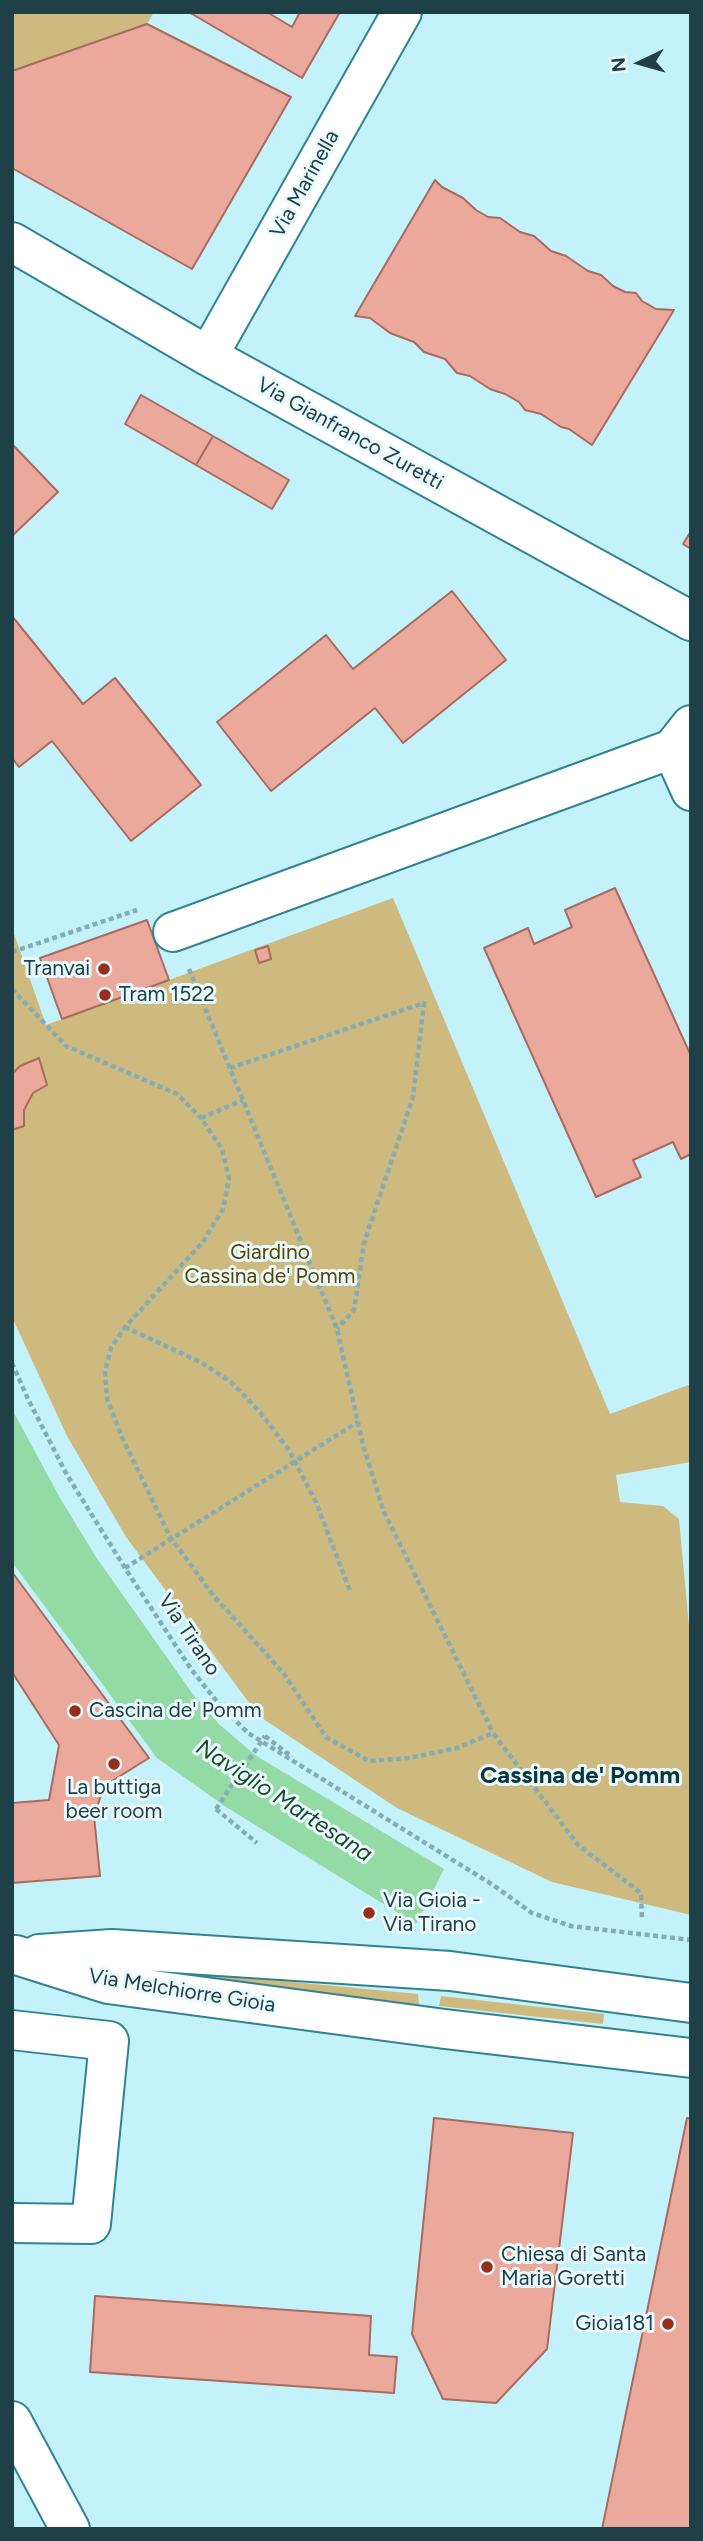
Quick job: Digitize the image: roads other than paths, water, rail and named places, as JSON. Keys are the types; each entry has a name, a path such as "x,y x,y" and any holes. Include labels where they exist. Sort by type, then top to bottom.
{"street":[{"name":"Via Marinella","path":"208,356 402,12"},
{"name":"Via Gianfranco Zuretti","path":"12,242 208,356 691,621"},
{"path":"173,932 682,737 691,791"},
{"name":"Via Melchiorre Gioia","path":"14,1955 112,1949 450,1971 691,2003"},
{"name":"Via Melchiorre Gioia","path":"14,1955 108,1984 445,2029 691,2058"},
{"path":"12,2030 109,2041 91,2224 12,2223"},
{"path":"12,2421 70,2529"}],"water":[{"name":"Naviglio Martesana","path":"12,1409 60,1498 96,1557 192,1693 219,1724 255,1755 444,1869 416,1924 226,1807 157,1758 12,1562"}],"place":[{"name":"Tranvai","path":"104,969"},
{"name":"Tram 1522","path":"105,995"},
{"name":"Cascina de' Pomm","path":"75,1711"},
{"name":"La buttiga beer room","path":"114,1764"},
{"name":"Via Gioia - Via Tirano","path":"369,1913"},
{"name":"Chiesa di Santa Maria Goretti","path":"487,2267"},
{"name":"Gioia181","path":"668,2324"}],"district":[{"name":"Cassina de' Pomm","path":"580,1776"}],"park label":[{"name":"Giardino Cassina de' Pomm","path":"270,1265"}]}
